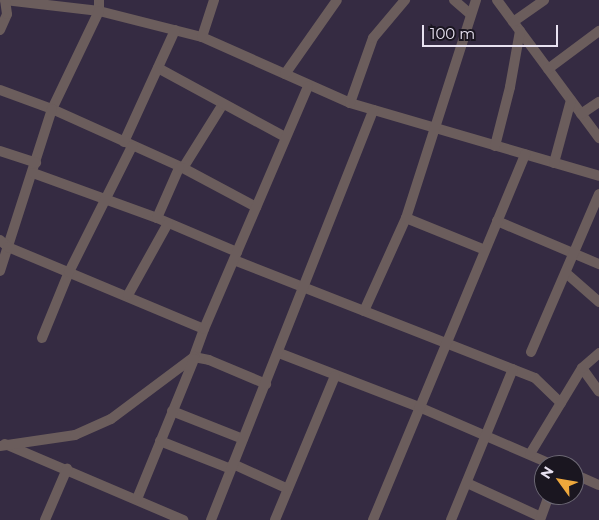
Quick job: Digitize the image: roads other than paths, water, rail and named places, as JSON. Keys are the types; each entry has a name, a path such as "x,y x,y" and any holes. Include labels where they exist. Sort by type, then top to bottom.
{"street":[{"path":"0,30 7,14 5,0 99,5 202,37 308,86 350,103 599,176"},
{"path":"202,37 214,0"},
{"path":"285,74 337,0"},
{"path":"350,103 373,38 405,0"},
{"path":"454,0 470,14"},
{"path":"364,311 406,218 433,127 476,0"},
{"path":"497,0 599,138"},
{"path":"495,146 510,87 516,26 544,0"},
{"path":"0,271 4,243 34,168 52,110 99,5"},
{"path":"42,338 69,272 107,201 158,68 175,30"},
{"path":"548,69 599,31"},
{"path":"158,68 285,137"},
{"path":"137,499 204,329 308,86"},
{"path":"0,90 52,110 181,168 256,208"},
{"path":"554,163 571,100"},
{"path":"581,114 599,102"},
{"path":"157,218 181,168 223,104"},
{"path":"211,520 305,288 373,110"},
{"path":"0,150 34,168 107,201 157,218 305,288 535,378 561,403"},
{"path":"373,520 525,154"},
{"path":"531,352 599,194"},
{"path":"406,218 485,250"},
{"path":"497,221 575,252 599,264"},
{"path":"128,295 168,223"},
{"path":"4,243 204,329"},
{"path":"566,273 599,302"},
{"path":"279,353 534,456"},
{"path":"530,454 582,368 599,353"},
{"path":"2,444 75,435 111,419 194,357 210,360 266,384"},
{"path":"582,368 599,391"},
{"path":"451,520 467,483 484,435 513,369"},
{"path":"275,520 335,376"},
{"path":"172,411 243,439"},
{"path":"160,442 232,466 288,489"},
{"path":"2,444 67,469 183,520"},
{"path":"45,520 67,469"},
{"path":"584,478 599,485"},
{"path":"467,483 540,519 545,505"}]}
